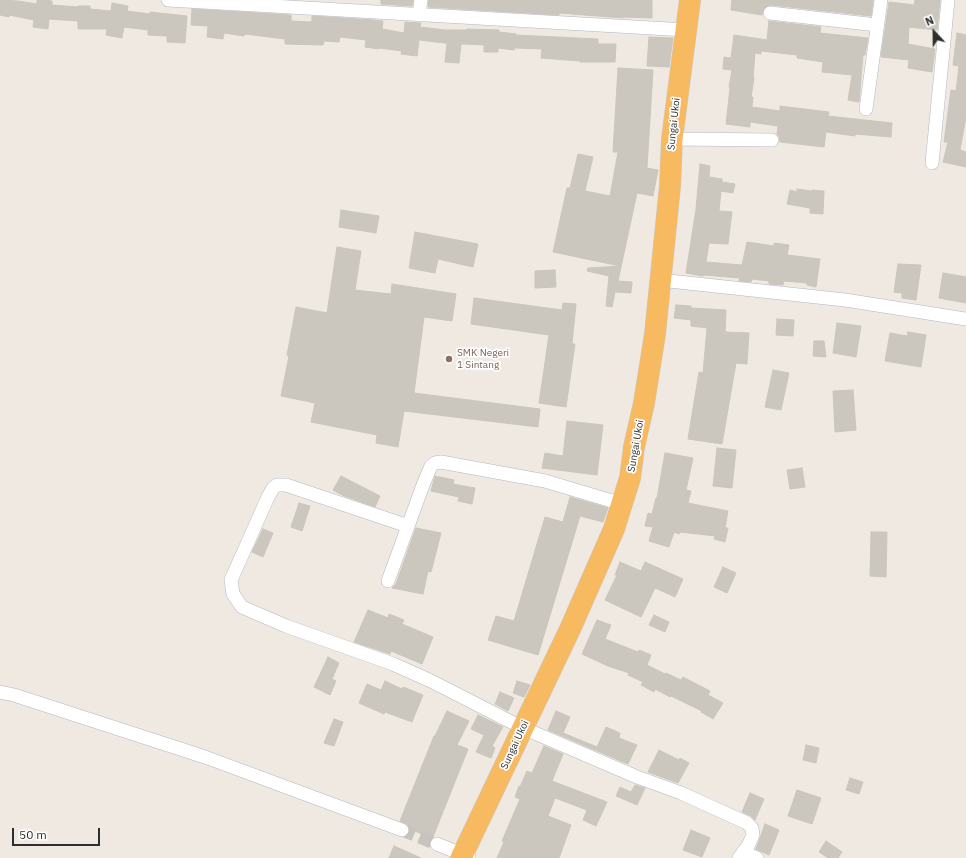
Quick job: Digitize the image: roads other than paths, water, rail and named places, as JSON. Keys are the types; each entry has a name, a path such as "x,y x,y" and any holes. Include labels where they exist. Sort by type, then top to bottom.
{"highway":[{"name":"Sungai Ukoi","path":"465,857 523,728 574,620 614,528 630,478 634,448 644,403 654,334 670,186 672,138 690,0"}],"street":[{"path":"168,0 686,30"},
{"path":"419,15 421,0"},
{"path":"866,108 880,0"},
{"path":"932,163 948,0"},
{"path":"770,13 877,25"},
{"path":"672,138 772,140"},
{"path":"660,280 845,300 966,319"},
{"path":"388,581 431,466 435,463 441,462 545,481 622,504"},
{"path":"408,526 286,485 277,485 273,488 268,497 231,580 233,594 242,607 286,626 393,664 431,680 523,728 637,777 682,793 747,824 752,828 753,834 741,855 757,858"},
{"path":"0,692 14,695 205,757 402,830"},
{"path":"437,844 465,857"}],"tunnel":[{"path":"402,830 437,844"}],"place":[{"name":"SMK Negeri 1 Sintang","path":"449,359"}]}
